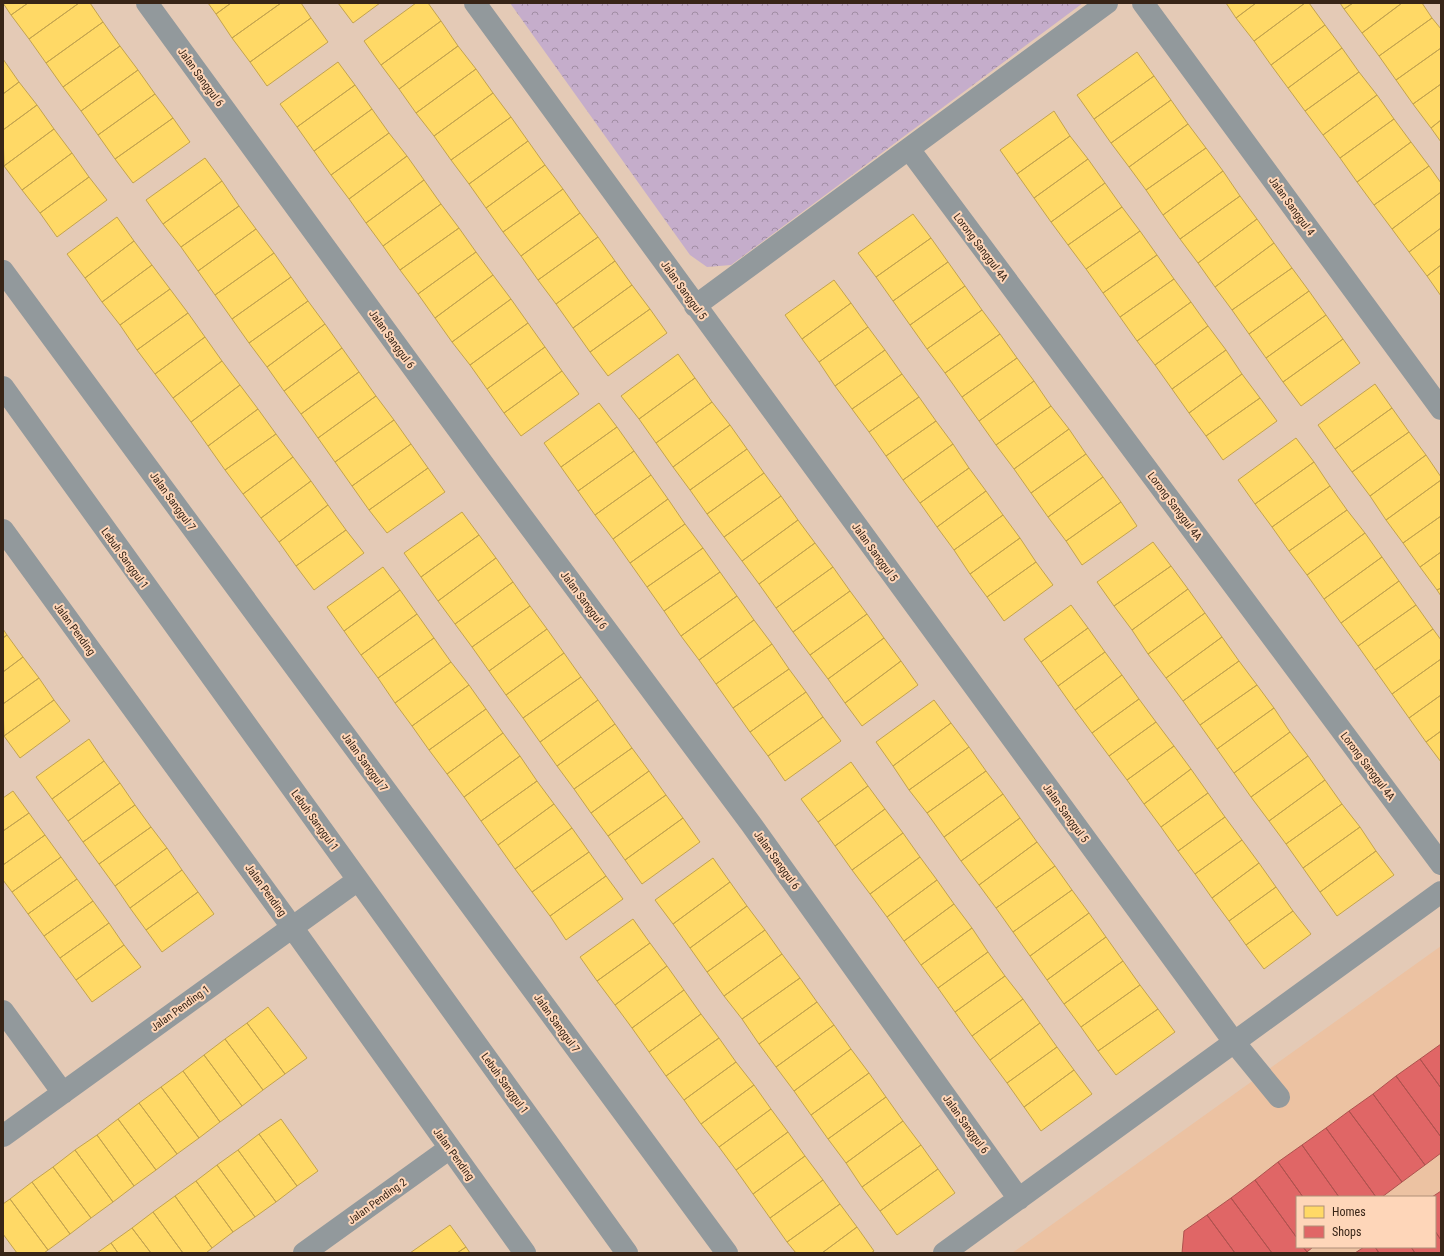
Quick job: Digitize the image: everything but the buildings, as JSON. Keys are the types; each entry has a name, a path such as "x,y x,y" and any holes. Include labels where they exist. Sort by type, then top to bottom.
{"street":[{"name":"Jalan Sanggul 6","path":"147,3 489,472 751,824 1019,1199"},
{"name":"Jalan Sanggul 5","path":"476,3 695,306 1234,1042 1279,1098"},
{"path":"695,306 1107,3"},
{"name":"Jalan Sanggul 4","path":"1143,3 1441,409"},
{"name":"Lorong Sanggul 4A","path":"909,150 1441,864"},
{"name":"Jalan Sanggul 7","path":"3,271 727,1253"},
{"name":"Lebuh Sanggul 1","path":"3,387 628,1253"},
{"name":"Jalan Pending","path":"3,530 292,927 525,1253"},
{"name":"Jalan Pending 1","path":"3,1136 358,880"},
{"path":"944,1253 1441,892"},
{"path":"3,1011 63,1093"},
{"name":"Jalan Pending 2","path":"304,1253 450,1148"}],"shaded area":[{"path":"1441,946 1441,1253 1012,1253"}],"green space":[{"path":"510,3 1083,3 731,265 707,267 690,255"}]}
